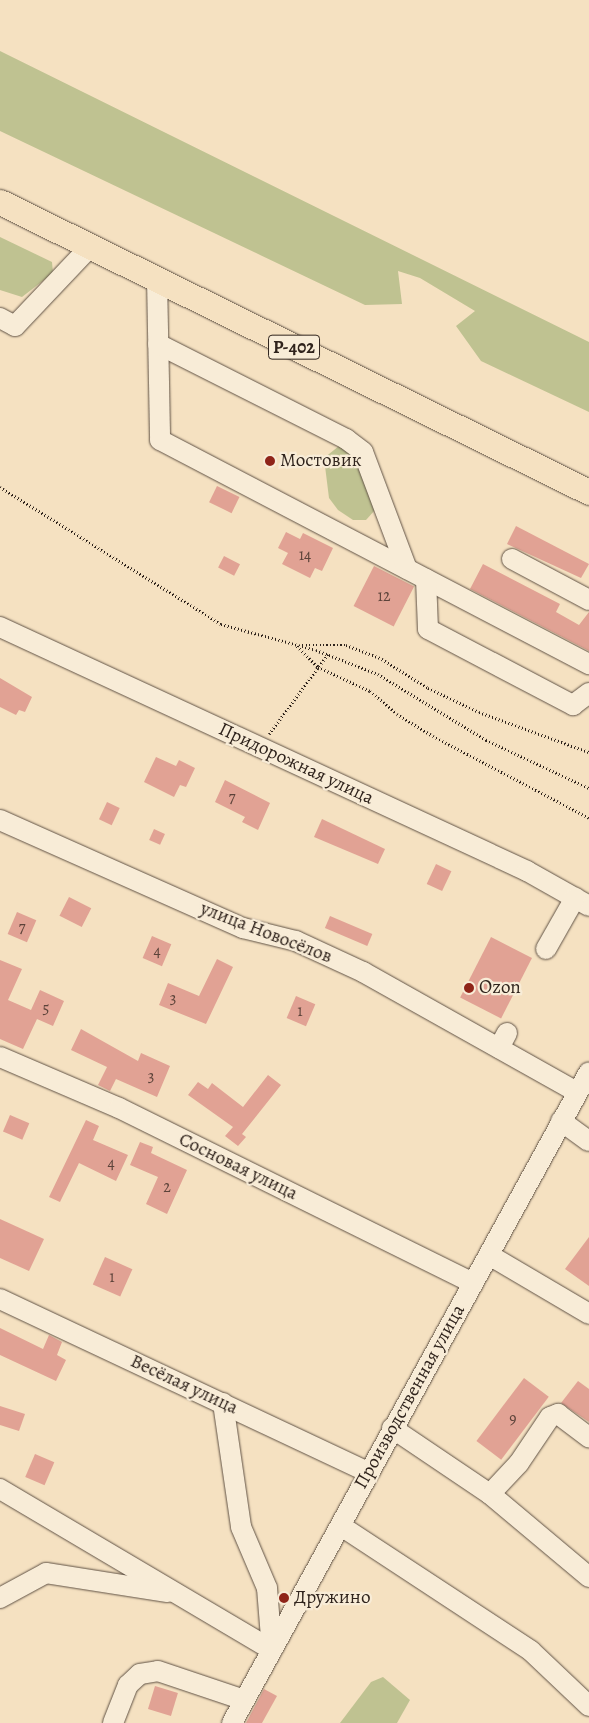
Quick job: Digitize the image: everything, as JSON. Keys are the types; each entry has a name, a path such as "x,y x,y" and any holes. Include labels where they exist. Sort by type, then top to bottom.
{"main road":[{"name":"Р-402","path":"0,202 589,492"}],"street":[{"path":"0,318 15,326 90,246"},
{"path":"157,278 160,440 589,664"},
{"path":"158,344 346,439 363,452 407,569"},
{"path":"512,559 589,600"},
{"path":"426,579 428,629 573,705 589,693"},
{"name":"Придорожная улица","path":"0,627 518,867 582,902"},
{"name":"улица Новосёлов","path":"0,820 243,928 296,940 503,1041 577,1092"},
{"path":"546,949 582,902"},
{"name":"Сосновая улица","path":"0,1057 119,1108 473,1283"},
{"name":"Производственная улица","path":"232,1723 341,1526 392,1428 589,1072"},
{"path":"561,1121 589,1142"},
{"path":"489,1255 589,1314"},
{"name":"Весёлая улица","path":"0,1299 368,1472"},
{"path":"223,1403 241,1527 267,1588 272,1650"},
{"path":"490,1494 519,1463 550,1418 558,1414 589,1436"},
{"path":"392,1428 490,1494 589,1577"},
{"path":"0,1489 184,1596 272,1650"},
{"path":"341,1526 531,1651 589,1706"},
{"path":"0,1598 46,1574 98,1578 184,1596"},
{"path":"113,1723 128,1685 140,1674 158,1671 244,1700"}],"path":[{"path":"0,487 198,612 249,634 328,654 378,674 486,740 589,788"},
{"path":"296,645 318,667 370,691 397,714 433,736 589,818"},
{"path":"296,645 346,645 382,659 428,688 479,712 589,752"},
{"path":"259,747 328,654"}],"green space":[{"path":"0,51 589,342 589,412 481,361 456,326 475,311 420,278 398,271 402,304 365,305 0,131"},
{"path":"0,237 52,262 53,273 22,297 0,290"},
{"path":"339,446 352,451 375,510 366,520 353,520 338,510 329,498 324,458"},
{"path":"383,1677 410,1700 397,1723 340,1723 371,1682"}],"building":[{"path":"217,486 239,497 232,513 209,502"},
{"path":"516,526 589,564 581,578 507,544"},
{"path":"286,532 300,539 303,533 333,548 322,571 315,568 310,578 282,564 288,553 278,548"},
{"path":"224,556 240,564 234,576 218,568"},
{"path":"483,564 560,604 556,612 579,625 589,612 589,651 470,589"},
{"path":"374,566 414,586 394,627 354,606"},
{"path":"0,678 32,697 25,712 19,710 16,715 0,707"},
{"path":"156,757 176,766 179,760 195,768 186,787 180,785 174,797 144,782"},
{"path":"225,780 270,803 258,830 242,822 245,817 215,802"},
{"path":"107,802 120,808 112,825 99,819"},
{"path":"322,819 385,849 378,864 314,837"},
{"path":"154,829 165,834 160,845 149,840"},
{"path":"436,864 451,871 442,891 427,884"},
{"path":"69,897 91,908 82,927 59,916"},
{"path":"17,912 36,920 27,942 8,934"},
{"path":"330,916 372,934 367,946 325,928"},
{"path":"152,936 171,944 162,966 143,958"},
{"path":"491,937 532,958 501,1018 460,998"},
{"path":"217,959 233,967 206,1024 159,1005 168,983 199,996"},
{"path":"0,960 22,969 8,1000 31,1010 40,990 64,1001 53,1026 37,1019 23,1049 0,1039"},
{"path":"296,996 315,1004 306,1026 287,1018"},
{"path":"81,1029 138,1061 141,1053 170,1066 157,1097 116,1079 110,1091 98,1085 107,1067 71,1050"},
{"path":"268,1075 281,1085 242,1134 246,1137 238,1146 225,1136 233,1127 188,1095 198,1082 208,1089 212,1083 243,1107"},
{"path":"10,1115 29,1123 22,1140 3,1132"},
{"path":"86,1120 99,1126 93,1140 128,1155 116,1181 79,1163 60,1202 49,1197"},
{"path":"140,1142 153,1147 151,1153 187,1170 167,1214 146,1204 158,1177 130,1165"},
{"path":"0,1219 44,1239 29,1271 0,1258"},
{"path":"589,1237 589,1286 565,1269"},
{"path":"105,1257 132,1269 120,1297 93,1284"},
{"path":"0,1328 43,1349 49,1335 62,1342 57,1355 66,1360 56,1381 0,1355"},
{"path":"524,1378 549,1397 501,1460 476,1441"},
{"path":"578,1381 589,1389 589,1422 561,1403"},
{"path":"0,1406 25,1414 19,1431 0,1425"},
{"path":"35,1454 54,1462 45,1485 25,1477"},
{"path":"155,1686 178,1693 171,1716 148,1709"},
{"path":"264,1689 277,1696 262,1723 246,1723"}],"place":[{"name":"Мостовик","path":"270,461"},
{"name":"Ozon","path":"469,988"},
{"name":"Дружино","path":"284,1598"}]}
